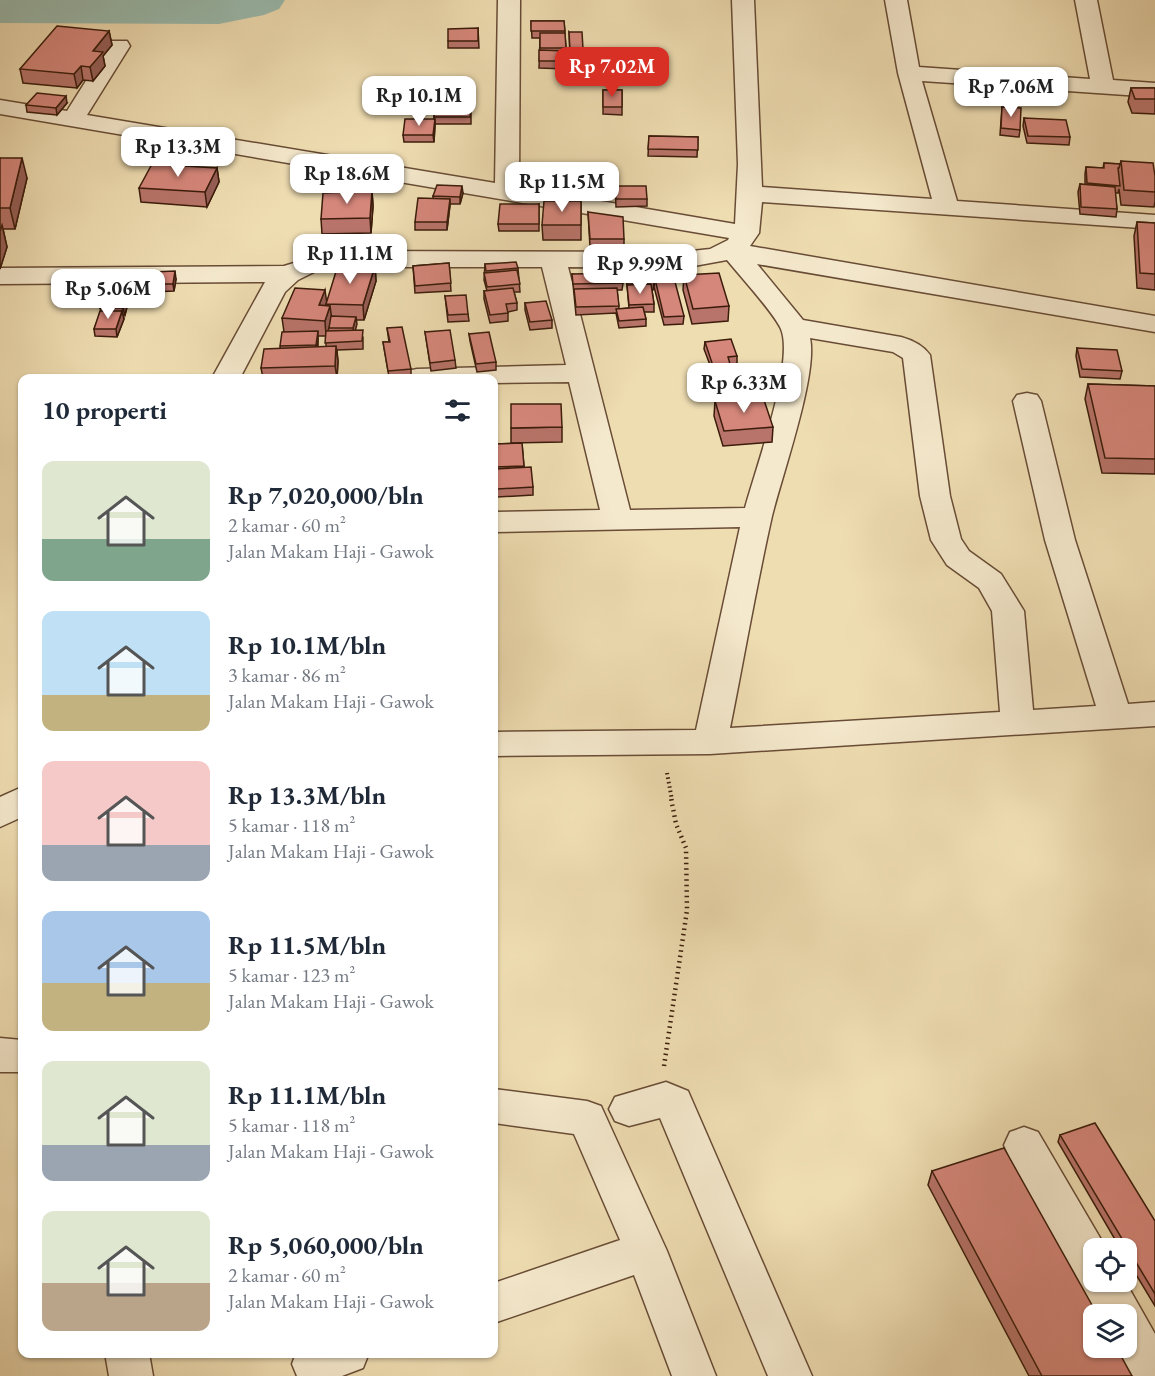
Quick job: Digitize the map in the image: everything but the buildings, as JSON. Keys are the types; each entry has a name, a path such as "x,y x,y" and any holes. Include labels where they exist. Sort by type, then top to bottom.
{"street":[{"path":"507,193 509,0"},
{"path":"228,374 273,289 289,274 316,263 349,259 683,260 715,255 739,241 752,194 743,0"},
{"path":"896,0 909,73 946,207"},
{"path":"1086,0 1103,86"},
{"path":"72,121 119,46"},
{"path":"909,73 1155,90"},
{"path":"0,107 507,193 739,241 761,257 1155,324"},
{"path":"752,194 1155,222"},
{"path":"710,742 757,517 795,376 799,349 794,327 739,241"},
{"path":"553,259 617,518"},
{"path":"0,276 289,274"},
{"path":"794,327 890,343 908,348 916,355 935,496 946,540 958,558 990,581 1008,611 1018,724"},
{"path":"498,375 582,372"},
{"path":"1027,402 1060,540 1116,717"},
{"path":"498,522 757,517"},
{"path":"498,744 710,742 1155,714"},
{"path":"0,786 18,795"},
{"path":"0,814 18,800"},
{"path":"0,1055 18,1056"},
{"path":"629,1109 666,1099 676,1106 790,1376"},
{"path":"498,1107 587,1118 646,1251 694,1376"},
{"path":"1024,1145 1083,1248"},
{"path":"498,1302 646,1251"},
{"path":"1137,1345 1155,1376"},
{"path":"128,1358 131,1376"}],"path":[{"path":"664,742 669,794 676,824 686,848 688,863 687,910 670,1038 664,1065"}],"waterway":[{"path":"0,10 219,11 249,6 264,0"}]}
